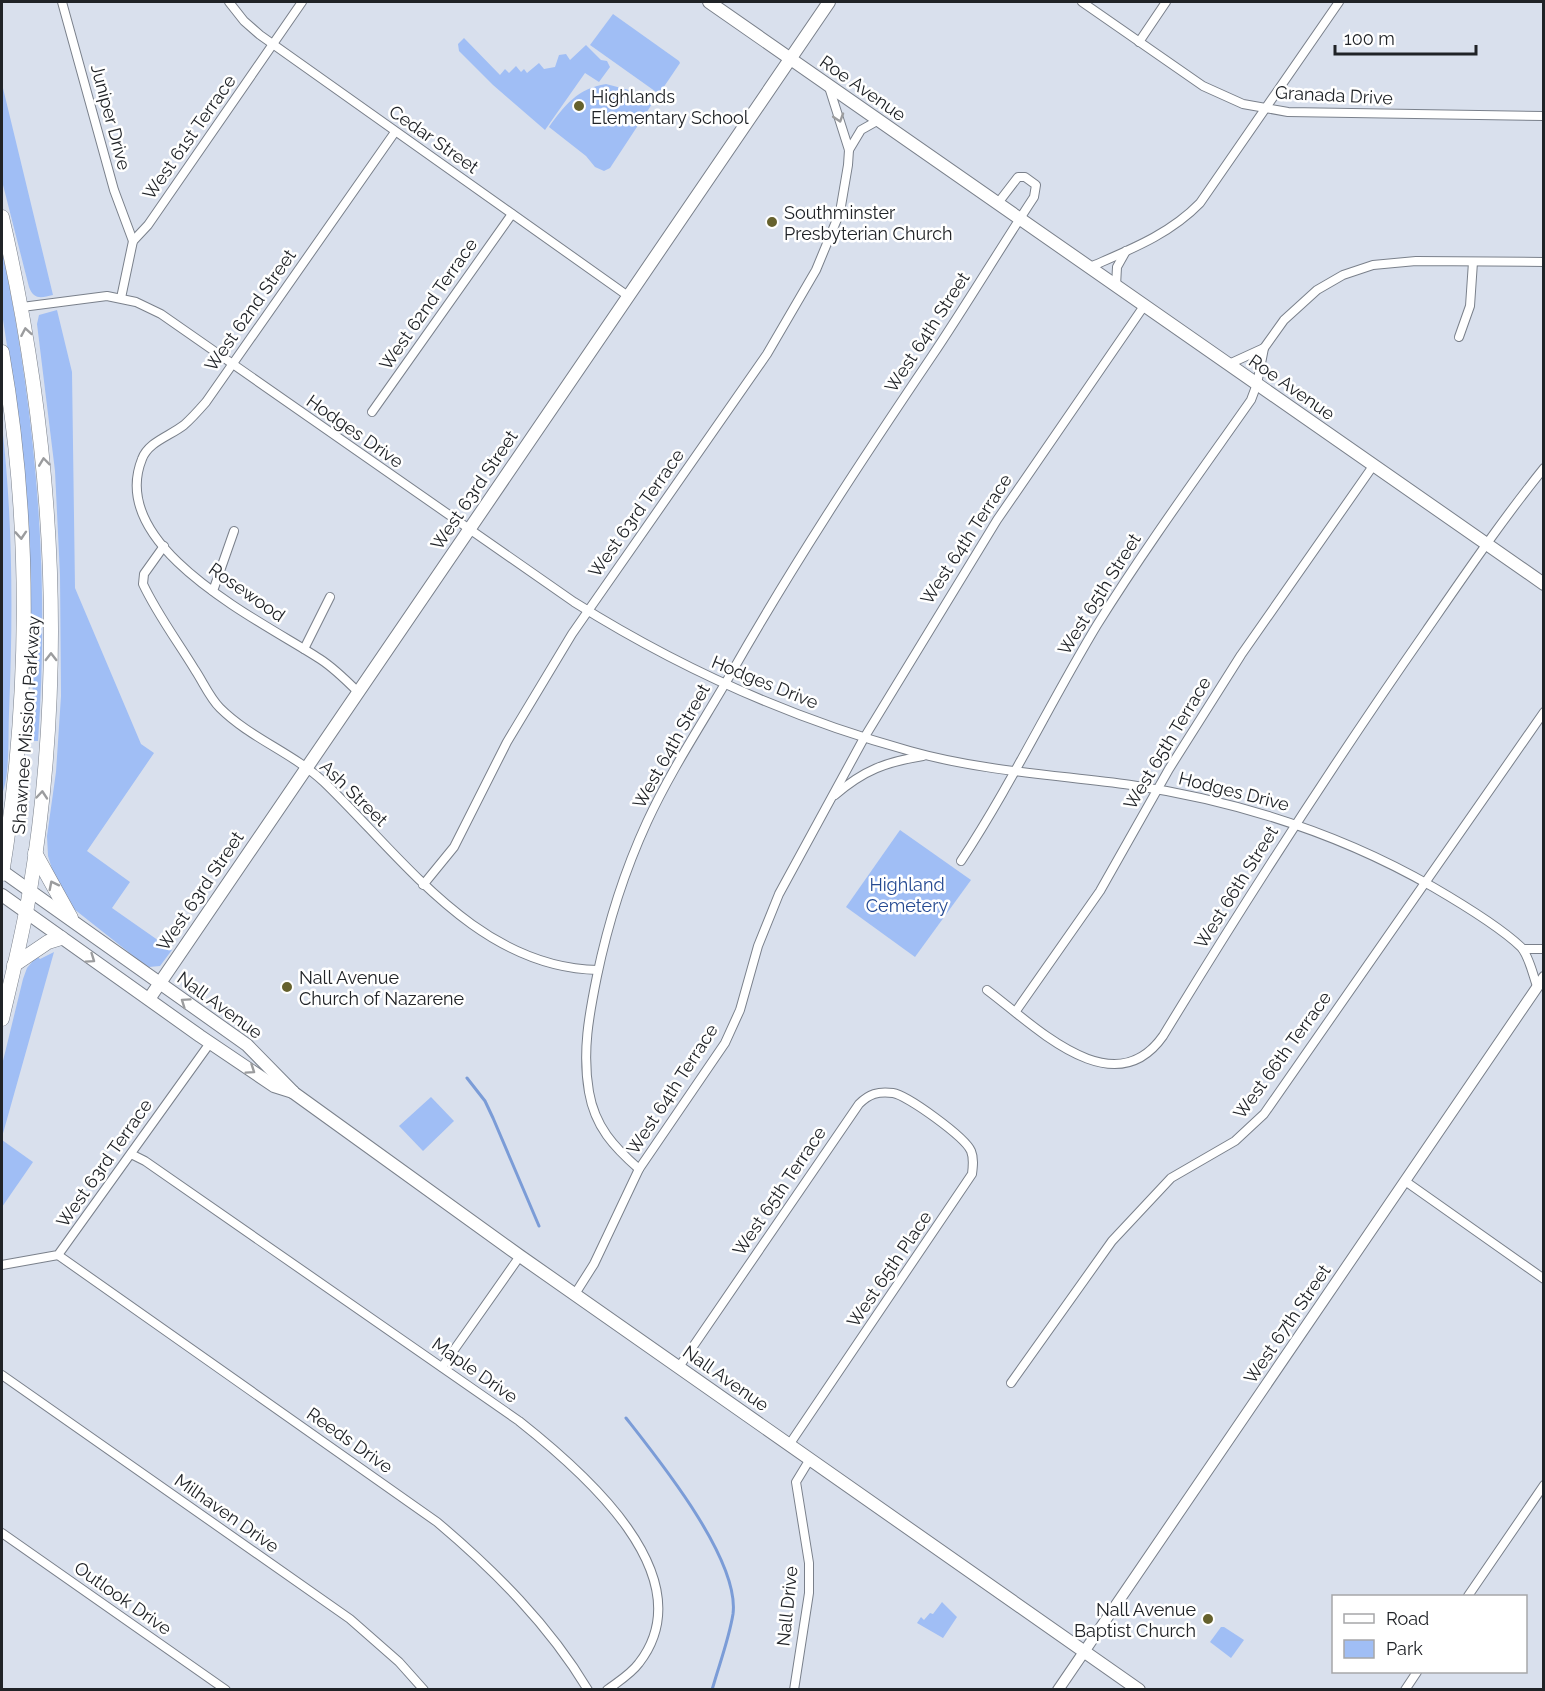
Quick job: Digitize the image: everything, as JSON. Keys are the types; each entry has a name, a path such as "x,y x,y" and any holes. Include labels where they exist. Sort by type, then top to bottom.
{"highway":[{"name":"Shawnee Mission Parkway","path":"2,217 22,307 46,480 51,598 50,681 35,853 26,913 2,1018"},
{"name":"Shawnee Mission Parkway","path":"2,352 17,484 24,612 18,747 13,801 2,872"},
{"path":"2,812 13,801"},
{"path":"35,853 71,918"},
{"path":"14,965 48,942 61,938"}],"main road":[{"name":"Roe Avenue","path":"709,2 1544,584"},
{"name":"West 63rd Street","path":"149,999 829,2"},
{"name":"Nall Avenue","path":"2,872 71,918 247,1045 294,1093 520,1256 1139,1689"},
{"name":"Nall Avenue","path":"2,895 210,1043 274,1086 294,1093"}],"street":[{"name":"Juniper Drive","path":"62,2 114,190 133,241"},
{"name":"Cedar Street","path":"229,2 244,21 273,45 628,296"},
{"name":"West 61st Terrace","path":"121,298 133,241 148,225 302,2"},
{"name":"Granada Drive","path":"1082,2 1203,86 1229,99 1265,108 1288,112 1544,116"},
{"path":"1139,42 1166,2"},
{"path":"1089,267 1166,231 1185,218 1209,190 1339,2"},
{"name":"West 63rd Terrace","path":"829,87 849,150"},
{"name":"West 63rd Terrace","path":"423,885 454,847 529,702 588,611 767,354 816,270 840,212 849,150 861,130 878,121"},
{"name":"West 62nd Street","path":"137,500 137,480 142,457 153,445 193,417 395,132"},
{"path":"998,203 1014,180 1022,177 1030,179 1036,189 1020,218"},
{"name":"West 62nd Terrace","path":"372,412 512,214"},
{"name":"West 64th Street","path":"639,1169 607,1138 596,1118 589,1093 586,1029 598,970 618,894 639,840 667,783 844,485 950,330 1020,218"},
{"path":"1116,286 1117,267 1126,251"},
{"name":"West 65th Street","path":"961,861 1017,770 1103,616 1251,400 1257,384 1264,348 1284,320 1304,299 1343,275 1373,265 1398,261 1544,262"},
{"path":"1459,337 1470,306 1473,262"},
{"name":"Hodges Drive","path":"22,307 94,297 121,298 161,315 588,611 645,645 724,685 864,738 926,755 1217,800 1296,823 1376,856 1425,882 1462,905 1522,949"},
{"name":"West 64th Terrace","path":"575,1294 594,1263 639,1169 725,1043 740,1010 758,946 779,894 864,738 997,520 1144,306"},
{"name":"West 65th Street","path":"1229,364 1264,348"},
{"name":"West 65th Terrace","path":"1016,1011 1100,891 1157,789 1240,655 1373,466"},
{"name":"West 66th Street","path":"1016,1011 1045,1033 1091,1061 1117,1066 1142,1058 1163,1036 1296,823 1486,545 1544,468"},
{"name":"Rosewood","path":"137,500 146,524 164,546 213,591 333,669 358,692"},
{"path":"213,591 234,531"},
{"name":"Ash Street","path":"164,546 144,574 143,584 219,707 322,781 423,885 478,928 513,947 569,967 598,970"},
{"path":"304,649 330,597"},
{"name":"West 66th Terrace","path":"1011,1383 1113,1241 1171,1178 1236,1141 1263,1114 1544,711"},
{"name":"West 64th Terrace","path":"830,799 857,776 900,760 926,755"},
{"path":"1540,982 1522,949 1544,949"},
{"name":"West 67th Street","path":"1058,1689 1540,982"},
{"path":"987,990 1016,1011"},
{"name":"West 63rd Terrace","path":"2,1265 58,1256 210,1043"},
{"name":"West 65th Terrace","path":"679,1367 859,1104 867,1096 878,1092 895,1093 932,1118"},
{"name":"West 65th Place","path":"789,1444 972,1174 971,1150 961,1138 932,1118"},
{"name":"Maple Drive","path":"132,1154 519,1422 573,1467 604,1500 645,1556 657,1586 659,1607 656,1627 639,1664 608,1689"},
{"path":"1405,1181 1544,1279"},
{"name":"Reeds Drive","path":"58,1256 437,1522 492,1571 529,1610 588,1689"},
{"path":"442,1367 520,1256"},
{"name":"Milhaven Drive","path":"2,1376 350,1619 399,1662 424,1689"},
{"name":"Nall Drive","path":"794,1689 809,1593 809,1563 796,1482 810,1459"},
{"path":"1469,1595 1544,1485"},
{"name":"Outlook Drive","path":"2,1533 226,1689"},
{"path":"1405,1689 1416,1673"}],"green space":[{"path":"613,14 679,61 680,63 659,94 590,45"},
{"path":"464,38 500,75 505,69 509,73 516,66 521,72 524,69 527,73 539,63 544,69 555,67 559,55 566,54 570,60 586,45 601,60 607,61 610,67 599,82 585,73 545,130 493,85 459,51 458,44"},
{"path":"2,84 53,295 49,296 36,296 29,287 2,181"},
{"path":"606,84 629,90 652,104 610,168 604,171 595,167 586,156 549,127 573,99 587,89"},
{"path":"2,249 24,372 37,494 42,616 38,741 34,741 28,520 18,418 2,313"},
{"path":"57,310 72,372 75,588 141,744 154,753 87,851 130,882 112,908 172,950 160,966 149,967 141,962 74,909 57,885 48,856 47,836 56,772 61,696 60,575 55,471 37,324 39,315"},
{"path":"2,425 10,533 11,641 8,755 2,794"},
{"name":"Highland Cemetery","path":"900,830 971,880 915,957 846,907"},
{"path":"54,952 2,1137 2,1065 23,979 27,968 37,956 40,959"},
{"path":"431,1097 454,1121 423,1151 399,1126"},
{"path":"2,1140 33,1162 2,1207"},
{"path":"942,1602 957,1617 943,1638 917,1623 921,1617 924,1620 930,1613 933,1614"},
{"path":"1221,1627 1244,1640 1231,1658 1210,1642"}],"waterway":[{"path":"467,1078 485,1101 539,1226"},
{"path":"626,1418 676,1484 711,1539 732,1592 733,1614 712,1690"}],"place":[{"name":"Highlands Elementary School","path":"579,106"},
{"name":"Southminster Presbyterian Church","path":"772,222"},
{"name":"Nall Avenue Church of Nazarene","path":"287,987"},
{"name":"Nall Avenue Baptist Church","path":"1208,1619"}]}
